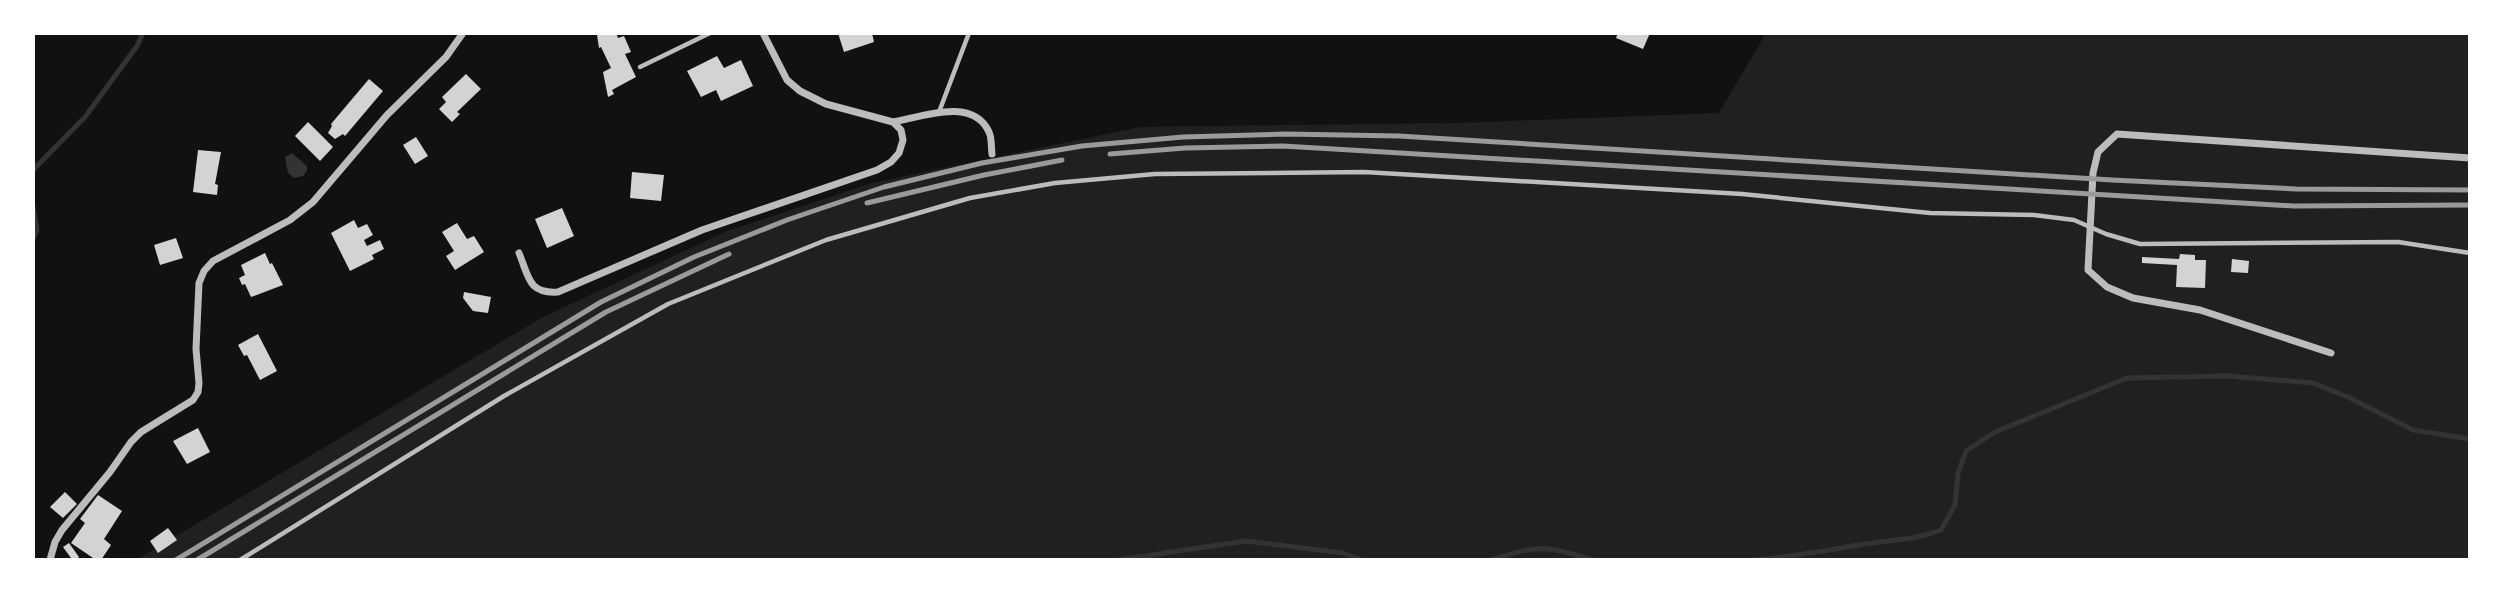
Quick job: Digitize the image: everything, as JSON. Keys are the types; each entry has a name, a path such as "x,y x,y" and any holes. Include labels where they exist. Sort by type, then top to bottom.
{"street":[{"path":"50,560 62,530 131,442 141,432 186,406 198,392 196,298 198,283 204,271 222,256 290,220 313,202 387,116 446,57 463,33"},
{"path":"763,33 787,79 800,91 826,104 893,122 957,111 972,114 983,122 990,133 992,154"},
{"path":"519,253 534,288 543,293 558,292 702,230 877,170 891,162 899,153 903,140 901,130 893,122"},
{"path":"2331,353 2200,310 2133,298 2106,287 2088,270 2093,173 2098,152 2117,134 2470,158"}],"lane":[{"path":"640,67 710,33"},
{"path":"939,113 969,33"},
{"path":"240,560 504,396 668,304 826,240 970,198 1055,183 1155,174 1364,172 1742,194 1930,213 2034,215 2074,220 2105,234 2140,244 2398,242 2470,253"}],"shaded area":[{"path":"1766,33 2470,33 2470,560 136,560 541,318 727,231 872,183 1140,127 1457,123 1719,113"},
{"path":"292,153 307,166 303,176 294,178 288,173 285,157"}],"building":[{"path":"616,33 618,38 624,36 631,52 625,54 636,77 612,90 614,94 608,97 603,72 611,68 601,47 599,48 597,35"},
{"path":"838,33 872,33 874,42 844,52"},
{"path":"1618,33 1650,33 1643,49 1616,38"},
{"path":"717,56 724,68 741,60 753,86 721,101 716,90 701,97 687,71"},
{"path":"466,74 481,89 457,112 460,114 452,122 439,109 446,102 442,97"},
{"path":"369,79 383,91 345,136 343,134 335,139 328,133 331,124"},
{"path":"308,122 333,147 320,161 295,136"},
{"path":"416,137 428,156 415,164 403,145"},
{"path":"198,150 221,152 215,184 218,185 217,195 193,192"},
{"path":"632,172 664,175 661,201 630,198"},
{"path":"562,208 574,236 547,248 535,219"},
{"path":"354,220 358,228 367,224 373,235 364,240 367,246 380,240 384,249 372,255 374,259 350,271 331,233"},
{"path":"457,223 467,239 474,236 484,252 455,270 446,256 454,251 442,232"},
{"path":"176,238 183,258 160,265 154,245"},
{"path":"265,253 283,285 251,297 239,278 245,275 241,265"},
{"path":"2180,254 2195,255 2195,260 2206,260 2205,288 2176,287 2177,265 2142,263 2142,257 2179,259"},
{"path":"2232,259 2249,261 2248,273 2231,272"},
{"path":"464,292 491,297 488,313 473,311 463,298"},
{"path":"258,334 277,371 260,380 247,355 244,356 238,345"},
{"path":"198,428 210,452 187,464 173,441"},
{"path":"65,492 77,504 63,518 50,507"},
{"path":"98,495 122,511 104,539 111,545 101,560 96,560 71,543 85,523 80,519"},
{"path":"168,528 177,540 158,553 150,541"},
{"path":"69,543 79,557 76,560 71,558 63,547"}],"waterway":[{"path":"33,170 85,117 137,46 143,33"},
{"path":"33,206 37,230 33,239"},
{"path":"1753,560 1907,539 1941,530 1955,505 1958,473 1966,451 1995,432 2127,378 2228,376 2313,383 2350,398 2413,430 2470,439"},
{"path":"1118,560 1246,541 1343,553 1362,560"},
{"path":"1491,560 1531,549 1552,549 1592,560"}],"railway":[{"path":"176,560 601,302 694,257 787,220 884,187 982,163 1082,146 1183,137 1285,134 1399,136 2112,180 2296,189 2470,190"},
{"path":"1110,154 1185,148 1283,146 2294,206 2470,205"},
{"path":"867,203 984,175 1062,160"},
{"path":"197,560 606,312 729,254"}]}
